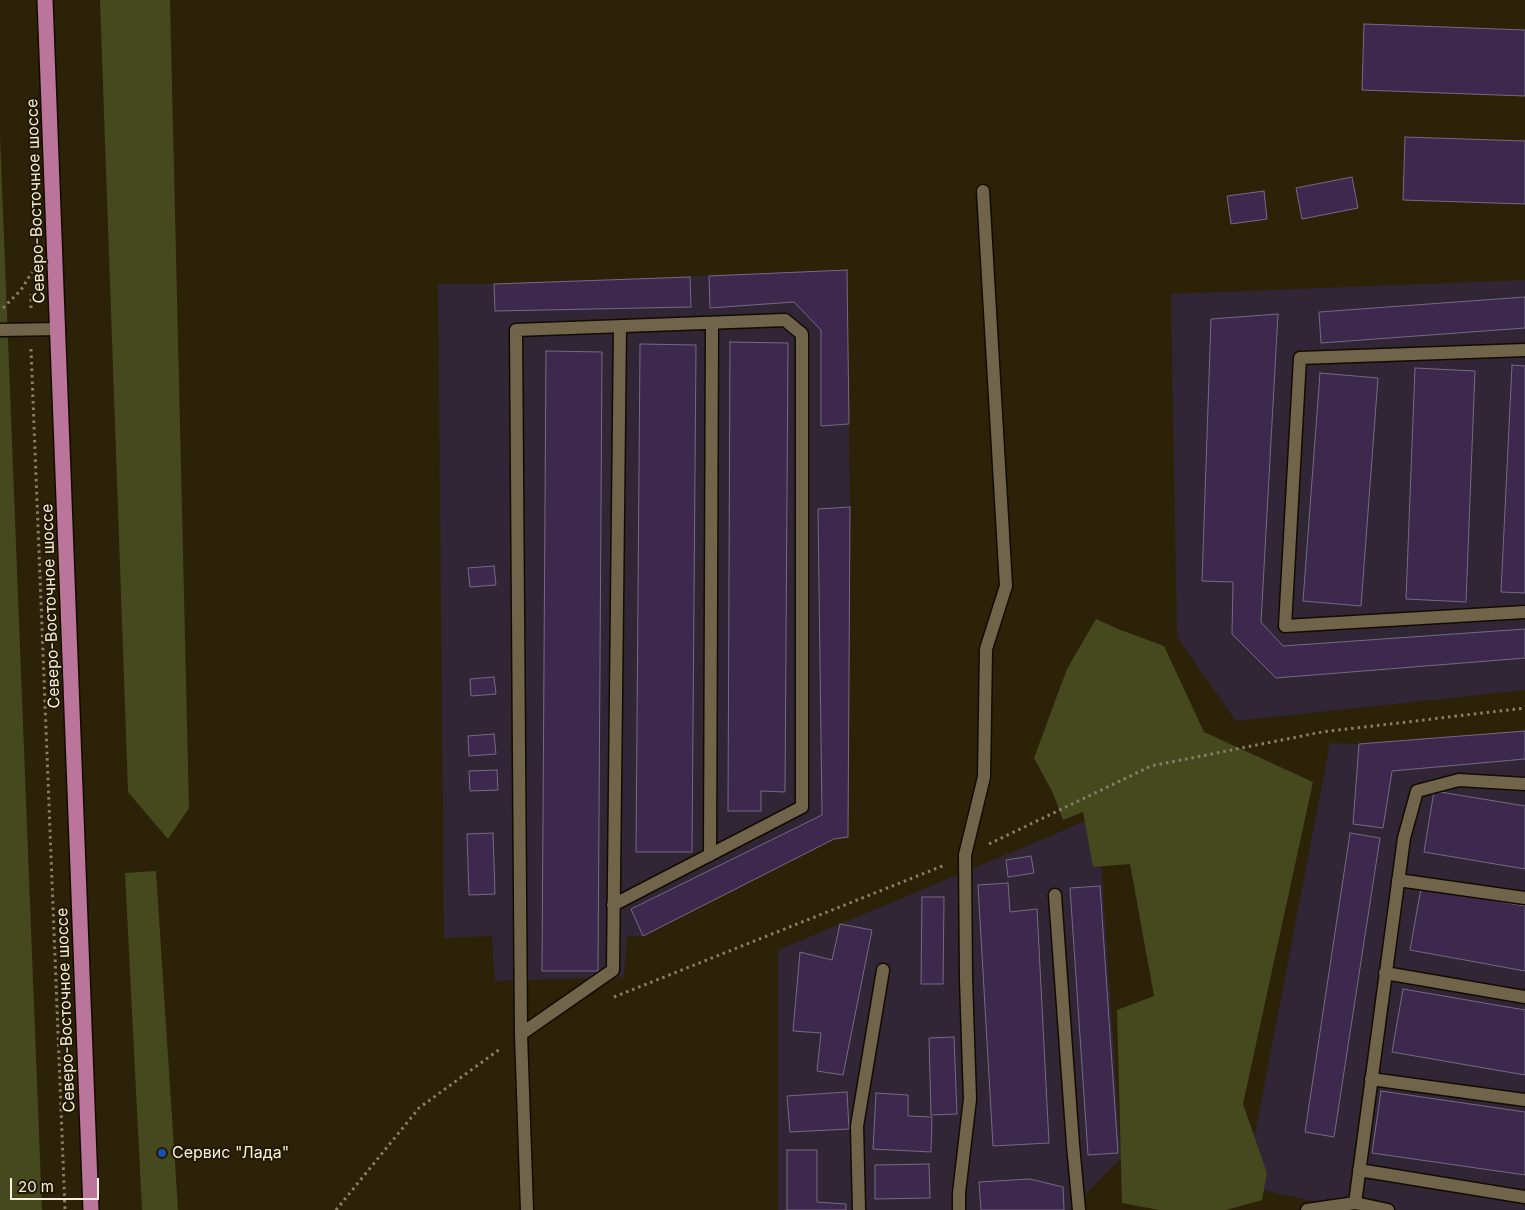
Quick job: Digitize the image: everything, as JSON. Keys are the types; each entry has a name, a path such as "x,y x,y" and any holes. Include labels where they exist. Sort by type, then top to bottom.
{"main road":[{"name":"Северо-Восточное шоссе","path":"45,0 91,1210"}],"lane":[{"path":"959,1210 959,1193 970,1099 966,980 965,855 984,777 986,649 1006,586 982,191"},
{"path":"527,1210 521,1034 516,330 785,320 802,334 802,807 613,905"},
{"path":"710,855 712,323"},
{"path":"521,1034 612,970 620,327"},
{"path":"0,330 59,329"},
{"path":"1525,350 1300,358 1285,626 1525,612"},
{"path":"1355,1203 1404,838 1417,791 1460,780 1525,784"},
{"path":"1398,880 1525,898"},
{"path":"1055,895 1079,1210"},
{"path":"859,1210 857,1126 883,970"},
{"path":"1385,973 1525,997"},
{"path":"1371,1079 1525,1100"},
{"path":"1359,1170 1525,1197"},
{"path":"1307,1210 1355,1203 1388,1210"}],"path":[{"path":"0,309 21,290 32,272 32,281"},
{"path":"31,291 30,330 65,1210"},
{"path":"612,998 941,867 1151,766 1322,732 1525,708"},
{"path":"336,1210 419,1108 521,1034"}],"shaded area":[{"path":"847,270 850,507 848,837 834,839 643,936 627,936 624,977 495,981 492,936 444,938 438,284 494,284"},
{"path":"1525,280 1525,690 1236,721 1177,637 1171,294"},
{"path":"1525,731 1525,1210 1352,1210 1245,1186 1330,743 1359,744"},
{"path":"1098,816 1121,1158 1070,1210 778,1210 778,950"}],"green space":[{"path":"100,0 170,0 189,808 168,839 128,792"},
{"path":"0,135 42,1210 0,1210"},
{"path":"1096,619 1164,646 1204,732 1313,782 1243,1104 1267,1173 1262,1200 1226,1210 1159,1210 1122,1203 1117,1010 1154,996 1130,864 1093,867 1083,812 1063,820 1053,793 1034,758 1067,669"},
{"path":"156,871 178,1210 142,1210 125,873"}],"building":[{"path":"1364,24 1525,30 1525,96 1362,90"},
{"path":"1405,137 1525,141 1525,204 1403,200"},
{"path":"1352,177 1358,208 1302,219 1296,188"},
{"path":"1264,191 1267,219 1231,224 1227,196"},
{"path":"847,270 849,424 821,426 821,330 794,302 710,308 709,276"},
{"path":"690,277 691,307 495,311 494,284"},
{"path":"1525,297 1525,328 1321,343 1319,312"},
{"path":"1278,314 1261,622 1283,646 1525,629 1525,658 1276,678 1232,634 1233,582 1202,581 1211,319"},
{"path":"730,342 788,343 785,792 761,791 761,811 728,811"},
{"path":"640,344 696,345 692,852 636,852"},
{"path":"546,351 602,352 598,971 542,971"},
{"path":"1512,365 1525,366 1525,593 1501,592"},
{"path":"1415,368 1475,371 1466,602 1406,599"},
{"path":"1320,373 1378,378 1361,606 1303,601"},
{"path":"850,507 848,837 834,839 643,936 631,909 822,815 818,509"},
{"path":"494,566 496,585 470,587 468,568"},
{"path":"494,677 496,694 471,696 470,679"},
{"path":"1525,731 1525,759 1392,771 1383,828 1353,824 1359,744"},
{"path":"494,734 496,754 469,756 468,736"},
{"path":"497,770 498,790 470,791 469,771"},
{"path":"1434,791 1525,806 1525,869 1424,852"},
{"path":"493,833 495,894 469,895 467,834"},
{"path":"1350,833 1380,838 1334,1137 1305,1132"},
{"path":"1031,856 1034,873 1008,877 1006,860"},
{"path":"1008,883 1010,912 1037,909 1049,1143 993,1146 978,885"},
{"path":"1100,886 1118,1153 1088,1155 1070,888"},
{"path":"1421,888 1525,906 1525,971 1410,950"},
{"path":"922,897 944,897 943,984 921,984"},
{"path":"840,924 872,930 843,1075 817,1071 821,1033 793,1031 800,952 832,960"},
{"path":"1403,989 1525,1010 1525,1075 1392,1052"},
{"path":"954,1037 957,1114 931,1115 929,1038"},
{"path":"1381,1091 1525,1112 1525,1175 1372,1153"},
{"path":"847,1092 849,1129 790,1132 787,1096"},
{"path":"876,1093 908,1095 908,1116 932,1117 931,1152 873,1149"},
{"path":"787,1150 817,1150 817,1202 846,1204 846,1210 787,1210"},
{"path":"929,1164 930,1198 875,1199 875,1165"},
{"path":"1030,1179 1063,1187 1064,1210 981,1210 979,1182"}],"place":[{"name":"Сервис \"Лада\"","path":"162,1153"}]}
